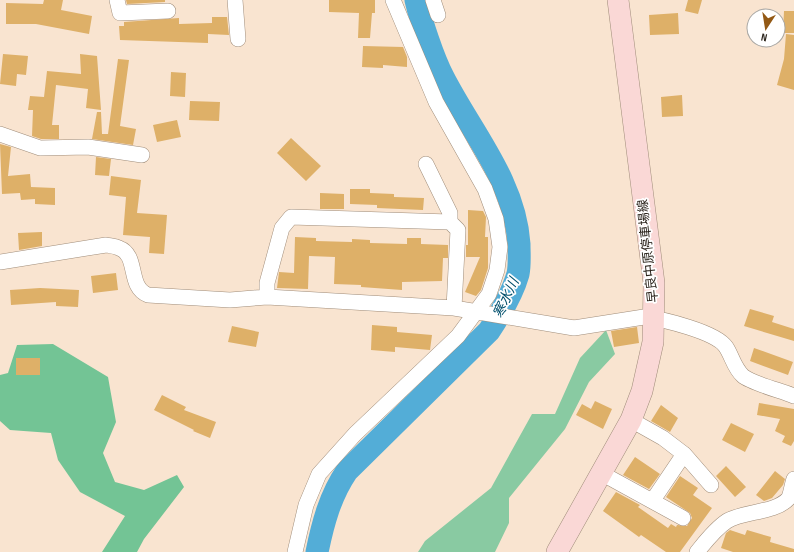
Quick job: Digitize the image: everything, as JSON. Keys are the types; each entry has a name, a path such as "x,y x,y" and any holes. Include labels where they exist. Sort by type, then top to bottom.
{"main road":[{"name":"早良中原停車場線","path":"557,552 631,420 649,367 654,318 654,283 618,0"}],"street":[{"path":"117,0 120,13 168,11"},
{"path":"235,0 238,39"},
{"path":"295,552 306,505 312,488 324,468 354,434 458,336 478,311 489,294 497,270 500,248 496,219 485,189 436,102 393,0"},
{"path":"433,0 438,15"},
{"path":"0,134 40,148 88,146 142,155"},
{"path":"426,164 450,213 450,222"},
{"path":"267,297 267,282 282,228 292,217 450,222 458,230 454,308"},
{"path":"0,262 106,245 121,248 129,257 137,286 141,292 148,295 230,300 267,297 454,308 574,328 644,317 654,318 717,338 726,346 738,370 744,377 794,396"},
{"path":"631,420 663,438 684,454 711,485"},
{"path":"653,500 684,454"},
{"path":"602,472 683,518"},
{"path":"697,552 709,537 727,522 741,515 777,506 788,498 794,478"}],"green space":[{"path":"606,330 615,354 589,382 565,429 509,498 509,523 495,552 418,552 425,541 491,488 532,414 555,414 580,358"},
{"path":"53,344 108,377 116,422 103,453 115,482 144,490 177,475 184,487 144,539 137,552 102,552 125,516 80,492 58,460 51,433 10,430 0,421 0,375 8,373 17,345"}],"building":[{"path":"44,0 63,0 61,10 92,16 89,34 36,24 6,24 6,3 43,4"},
{"path":"126,0 165,0 165,2 127,4"},
{"path":"329,0 375,0 375,13 372,13 370,38 358,38 359,13 329,12"},
{"path":"688,0 702,0 698,14 685,11"},
{"path":"786,11 794,11 794,33 786,33"},
{"path":"678,13 679,34 650,35 649,15"},
{"path":"212,17 227,17 229,35 208,34 208,43 120,40 119,26 124,26 124,22 179,18 179,24 212,23"},
{"path":"786,34 794,35 794,90 777,85 784,59"},
{"path":"363,46 403,47 407,57 407,67 383,65 383,68 362,67"},
{"path":"3,54 28,56 26,75 17,74 16,86 0,84"},
{"path":"80,54 97,56 101,110 86,108 88,89 56,85 52,125 59,125 59,139 41,139 32,136 33,110 28,110 30,96 44,97 47,71 81,74"},
{"path":"118,59 129,60 120,126 136,129 133,145 92,139 97,112 101,112 102,134 108,134"},
{"path":"171,72 186,73 185,97 170,96"},
{"path":"682,95 683,116 662,117 661,97"},
{"path":"190,101 220,102 219,121 189,120"},
{"path":"177,120 181,137 157,142 153,125"},
{"path":"291,138 321,166 306,181 277,153"},
{"path":"0,144 11,147 8,176 30,174 31,187 55,188 55,205 35,204 35,199 21,200 20,193 2,194"},
{"path":"96,157 111,159 109,176 95,175"},
{"path":"111,176 141,180 137,213 167,215 164,254 149,253 150,237 123,235 126,197 109,195"},
{"path":"350,189 370,189 370,193 394,194 394,197 424,198 423,210 377,208 377,205 350,204"},
{"path":"320,193 344,194 344,209 320,209"},
{"path":"468,210 483,211 486,217 485,237 488,237 488,268 481,290 476,296 465,292 480,257 466,257 466,245 468,245"},
{"path":"42,232 42,246 19,250 18,233"},
{"path":"295,237 316,238 316,241 352,242 352,239 370,240 370,243 407,244 407,238 421,238 421,244 448,245 448,258 443,258 442,281 402,282 402,290 361,287 361,285 334,284 335,257 309,256 308,289 277,288 279,272 294,273"},
{"path":"116,273 118,290 93,293 91,276"},
{"path":"40,288 79,290 78,307 56,306 56,302 11,305 10,290"},
{"path":"750,309 774,316 772,322 794,329 794,341 744,326"},
{"path":"372,325 397,327 397,332 432,335 430,350 395,347 395,352 371,350"},
{"path":"232,326 259,332 256,347 228,342"},
{"path":"637,327 639,343 614,347 611,331"},
{"path":"754,348 793,362 788,375 750,361"},
{"path":"16,358 40,358 40,375 16,375"},
{"path":"162,395 186,407 184,410 216,422 210,438 193,431 194,430 154,410"},
{"path":"595,401 612,409 603,429 576,415 582,404 591,409"},
{"path":"759,403 794,409 794,441 791,446 782,442 785,436 775,431 780,419 757,415"},
{"path":"661,405 678,418 670,432 651,421"},
{"path":"731,423 754,434 745,452 722,440"},
{"path":"635,457 660,474 649,489 623,475"},
{"path":"726,466 746,487 735,497 716,476"},
{"path":"775,471 785,479 783,485 772,498 764,501 756,495"},
{"path":"680,476 698,488 693,495 712,508 680,552 666,552 641,535 639,537 603,511 616,492 640,505 638,507 668,528 671,524 676,527 677,525 687,526 692,518 690,513 666,497"},
{"path":"730,530 745,535 747,530 771,537 770,542 794,549 794,552 733,552 721,548 726,533"}],"waterway":[{"name":"寒水川","path":"317,552 328,510 336,490 347,471 489,331 506,304 518,274 519,244 516,221 509,199 501,178 439,69 416,0"}]}
